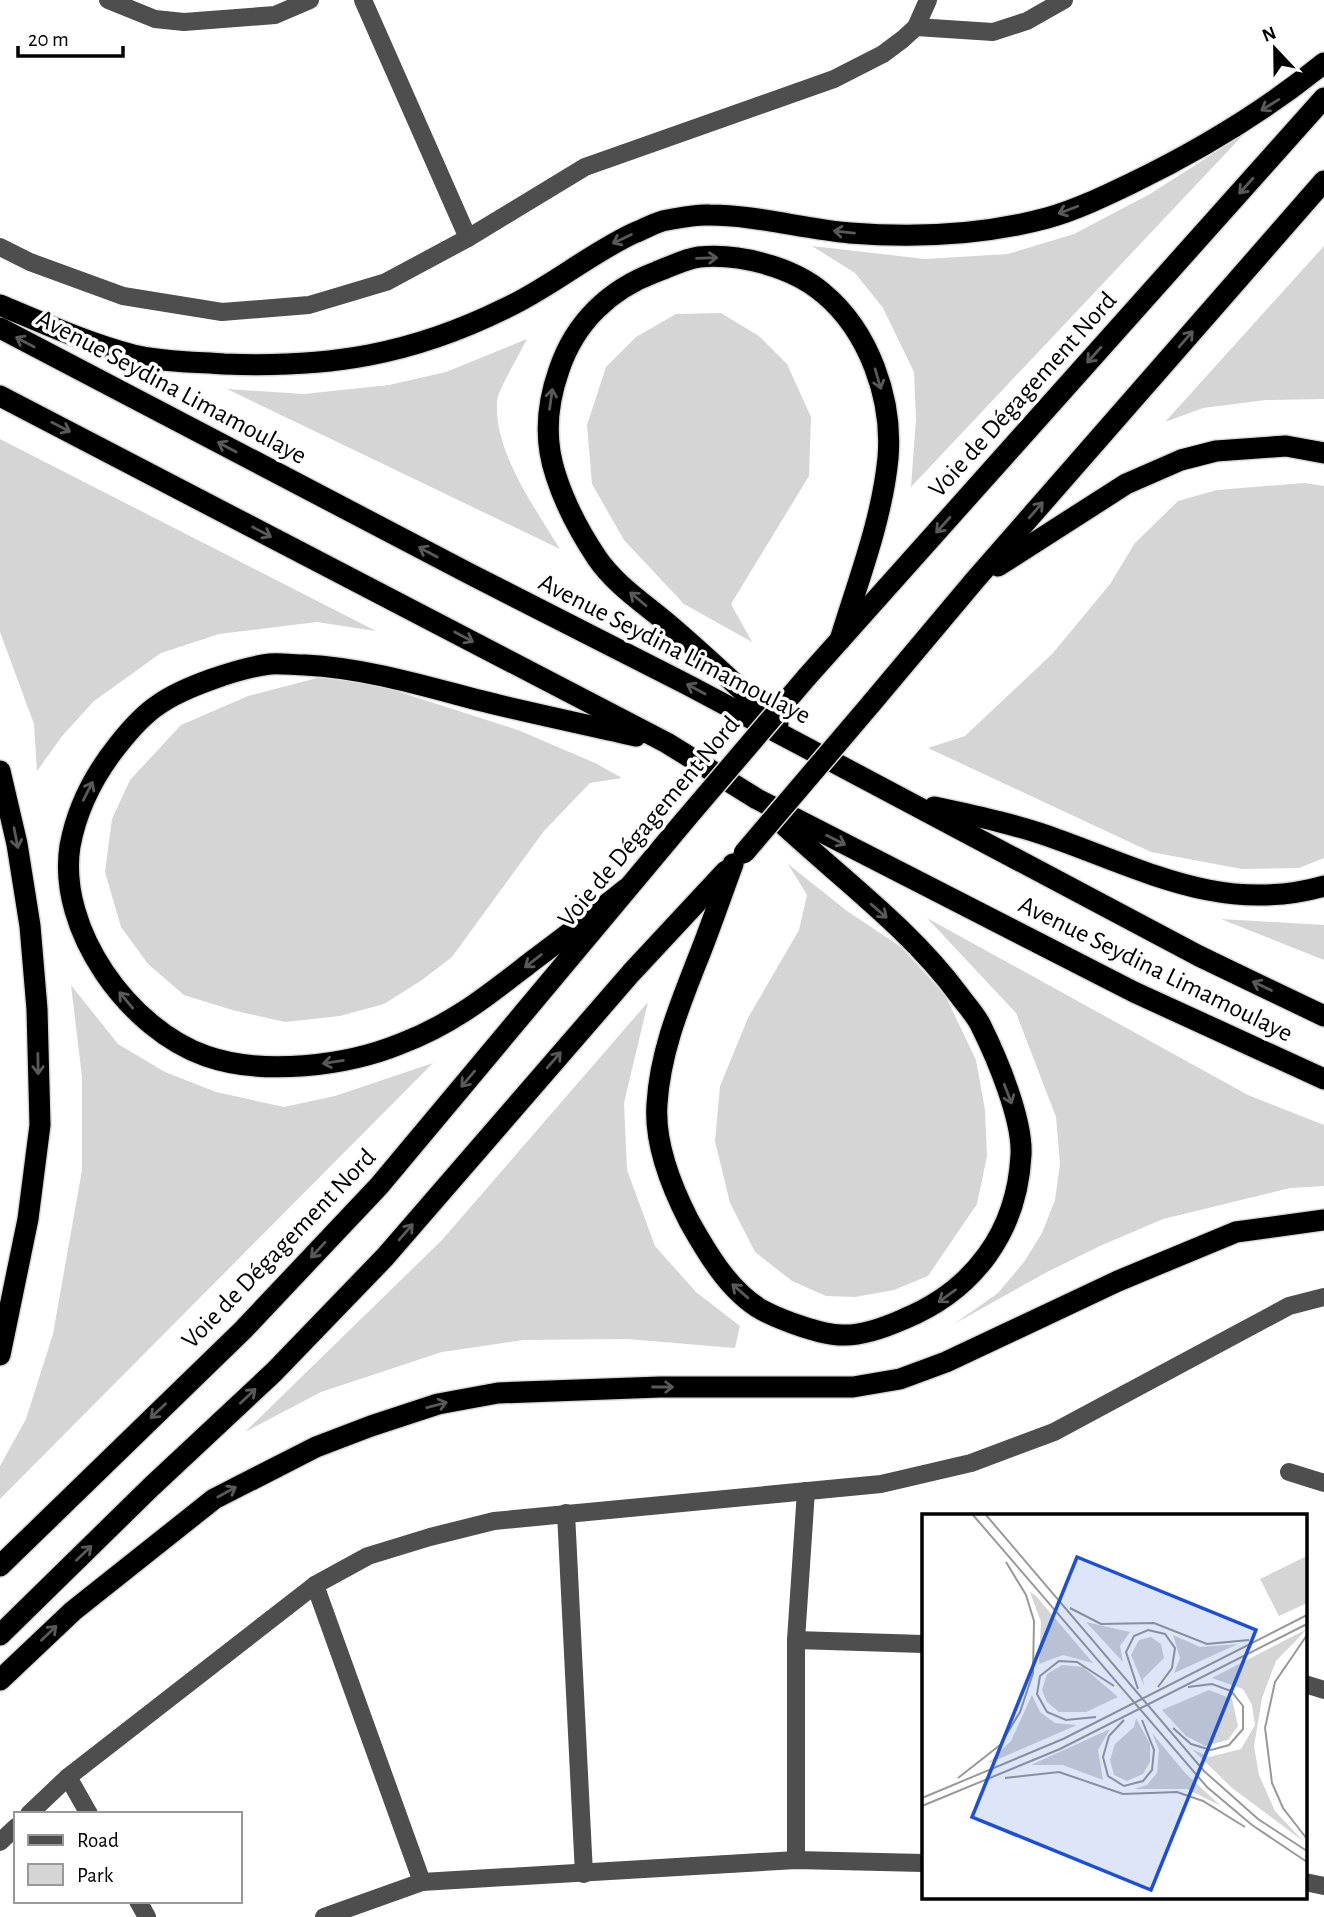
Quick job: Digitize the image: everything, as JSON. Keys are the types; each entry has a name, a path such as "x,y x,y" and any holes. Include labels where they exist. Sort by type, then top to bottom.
{"highway":[{"path":"0,305 57,329 132,355 173,362 256,365 324,363 394,351 453,332 507,308 544,288 619,240 661,221 707,214 848,233 904,235 970,232 1047,218 1107,195 1215,139 1282,97 1324,63"},
{"name":"Voie de Dégagement Nord","path":"0,1566 243,1330 379,1186 806,678 1324,98"},
{"path":"0,1635 151,1487 274,1372 384,1257 631,973 738,858 975,580 1324,181"},
{"path":"798,743 704,654 630,592 598,560 556,476 547,438 551,393 564,355 586,319 611,294 635,280 697,257 754,261 787,271 823,292 852,325 872,360 885,405 888,456 877,517 840,640"},
{"name":"Avenue Seydina Limamoulaye","path":"0,328 798,743 1199,957 1324,1016"},
{"name":"Avenue Seydina Limamoulaye","path":"0,396 667,743 757,799 1134,992 1324,1079"},
{"path":"975,580 1126,484 1181,460 1216,451 1286,446 1324,453"},
{"path":"626,889 467,1012 435,1030 397,1046 351,1059 306,1066 256,1066 207,1056 164,1035 129,1006 100,967 82,928 71,889 70,848 82,804 100,767 127,734 158,705 198,684 271,664 329,666 399,679 667,743"},
{"path":"0,771 17,844 30,926 37,1009 40,1125 28,1219 0,1355"},
{"path":"738,858 679,1006 664,1053 656,1106 661,1150 677,1197 700,1241 726,1279 760,1308 798,1325 841,1336 883,1328 929,1309 968,1281 993,1249 1014,1199 1021,1153 1014,1108 981,1024 948,980 906,934 817,857 757,799"},
{"path":"908,802 989,818 1058,839 1157,878 1204,890 1250,895 1302,892 1324,886"},
{"path":"0,1680 73,1611 214,1499 291,1458 371,1426 438,1404 498,1393 660,1387 853,1387 901,1379 946,1362 1118,1281 1236,1232 1324,1220"}],"street":[{"path":"108,0 155,19 184,22 275,15 310,0"},
{"path":"363,0 468,238"},
{"path":"0,247 30,262 123,296 222,312 309,305 386,282 468,238 585,167 835,79 883,54 916,27 928,0"},
{"path":"916,27 993,32 1027,21 1064,0"},
{"path":"31,1812 68,1777 315,1585 368,1556 494,1521 881,1484 971,1463 1042,1437 1289,1306 1324,1297"},
{"path":"1289,1472 1324,1483"},
{"path":"796,1860 796,1640 806,1491"},
{"path":"566,1513 584,1874"},
{"path":"315,1585 422,1882"},
{"path":"796,1640 922,1644"},
{"path":"1306,1684 1324,1690"},
{"path":"68,1777 88,1812"},
{"path":"0,1842 14,1829"},
{"path":"324,1917 422,1882 796,1860 922,1863"},
{"path":"1306,1882 1324,1885"}],"green space":[{"path":"1244,134 911,487 916,419 914,372 883,308 855,273 812,246 925,259 1008,254 1074,234 1150,194"},
{"path":"1324,246 1324,399 1266,400 1203,408 1165,422"},
{"path":"721,313 759,336 787,364 811,417 809,476 731,604 752,642 684,604 624,540 592,484 587,425 606,367 636,337 676,314"},
{"path":"527,339 498,397 498,421 502,440 518,479 560,549 227,389 304,394 389,385 446,372"},
{"path":"0,439 376,631 317,622 219,634 161,653 94,701 63,735 37,771 34,724 0,632"},
{"path":"1304,483 1324,486 1324,858 1299,868 1242,869 1151,852 928,748 965,736 1053,653 1110,584 1135,543 1178,501 1217,490"},
{"path":"321,677 381,686 518,730 595,763 622,778 590,783 544,831 452,957 422,980 384,1004 340,1016 285,1022 184,995 148,964 121,927 105,872 112,819 130,780 181,725 248,696"},
{"path":"788,864 847,911 901,947 945,995 976,1060 985,1110 987,1156 977,1204 928,1276 894,1290 855,1297 826,1296 792,1281 755,1252 730,1203 715,1141 720,1086 748,1018 799,930 807,895"},
{"path":"927,918 1248,1095 1324,1125 1324,1186 1290,1188 1163,1219 1047,1272 954,1324 998,1293 1024,1262 1042,1233 1055,1200 1060,1164 1056,1117 1016,1013"},
{"path":"1221,919 1324,925 1324,960"},
{"path":"71,985 118,1044 165,1072 216,1092 284,1107 335,1096 433,1063 0,1499 0,1466 26,1419 53,1334 82,1170 82,1077"},
{"path":"648,1002 624,1103 627,1170 655,1246 696,1292 740,1326 735,1348 627,1339 523,1340 442,1352 321,1392 245,1432 442,1240"}]}
